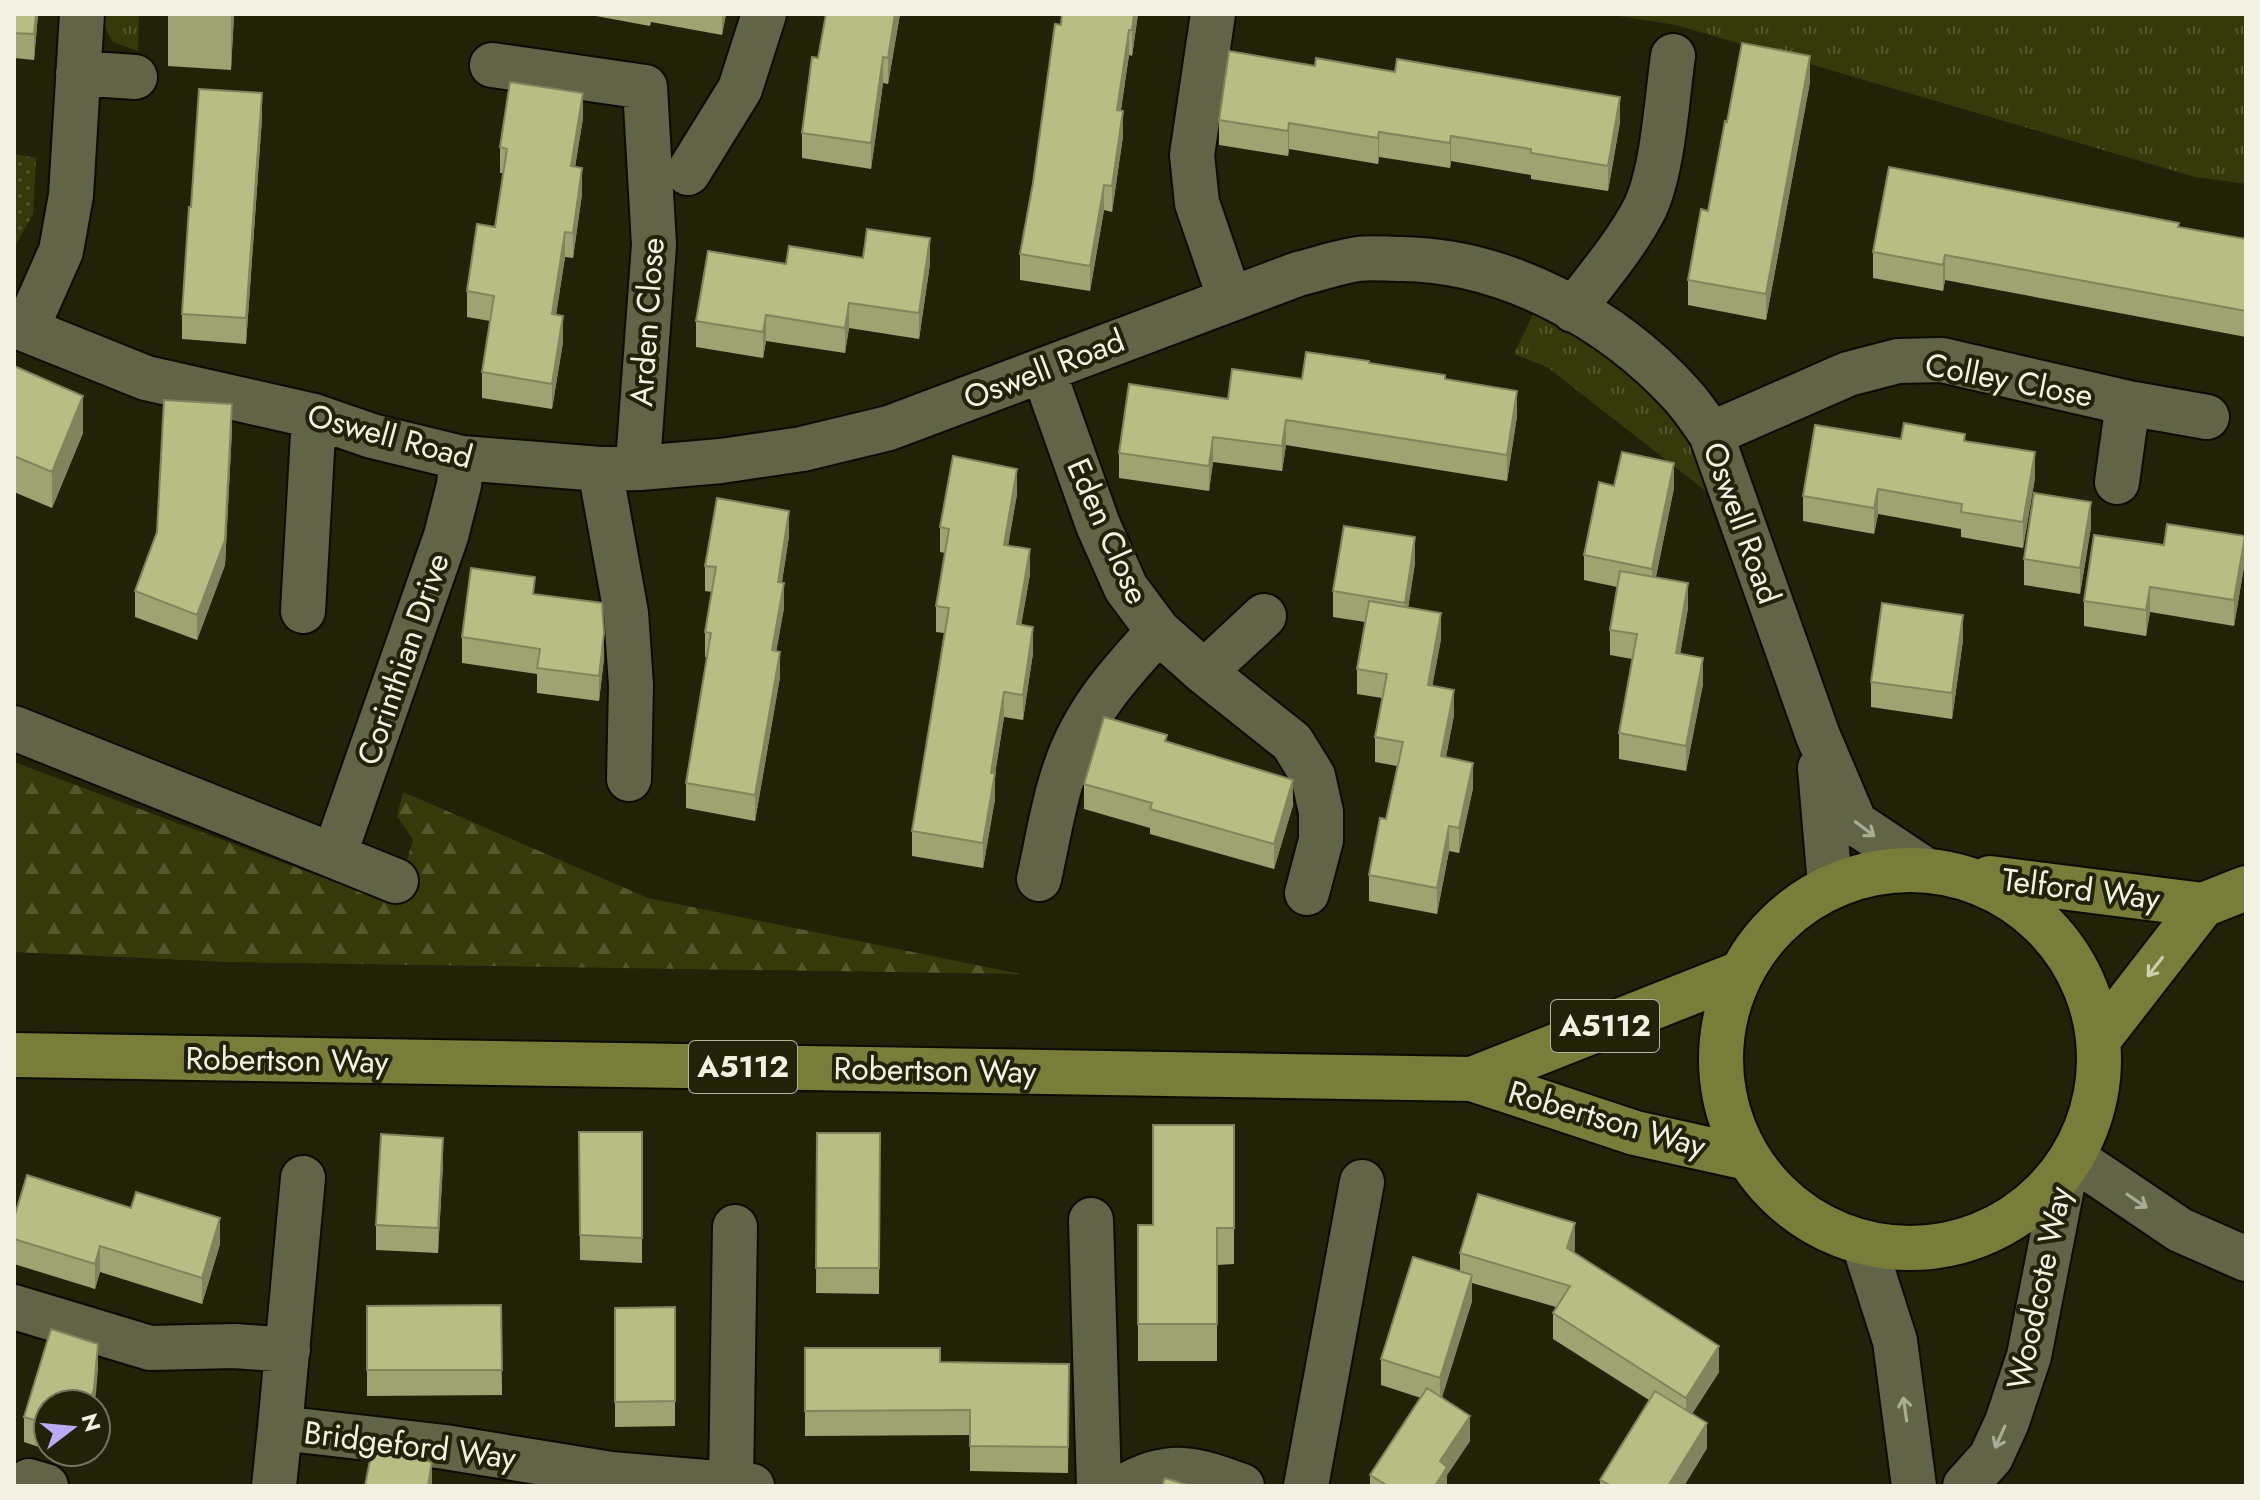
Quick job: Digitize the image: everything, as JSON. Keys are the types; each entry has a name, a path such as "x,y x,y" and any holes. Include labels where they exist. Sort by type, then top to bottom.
{"main road":[{"name":"Telford Way","path":"1738,974 1776,921 1830,885 1874,870 1940,870 2203,905 2246,888"},
{"path":"1738,974 1719,1046 1743,1157 1760,1177 1806,1220 1864,1244 1920,1250 1975,1239 2025,1211 2068,1164 2087,1131 2099,1085 2099,1039 2077,966 2027,908 1940,870"},
{"name":"Telford Way","path":"2099,1039 2203,905"},
{"name":"Robertson Way","path":"1472,1079 1738,974"},
{"name":"Robertson Way","path":"14,1055 1472,1079 1635,1133 1743,1157"}],"street":[{"path":"20,327 61,251 71,195 82,14"},
{"path":"690,172 740,89 764,14"},
{"path":"1213,14 1192,155 1197,203 1230,299"},
{"path":"1573,310 1614,257 1646,206 1660,155 1673,56"},
{"name":"Arden Close","path":"492,65 645,87 690,172 654,245 639,449 620,468 631,685 629,779"},
{"path":"78,73 135,77"},
{"name":"Oswell Road","path":"20,327 146,378 314,416 372,436 462,458 620,468 721,461 789,451 874,431 1298,274 1361,259 1426,259 1476,269 1514,281 1591,319 1648,362 1683,396 1711,434 1818,736 1855,823 1940,870"},
{"name":"Colley Close","path":"1711,434 1848,374 1898,361 1942,360 2128,403 2207,417"},
{"name":"Eden Close","path":"1043,370 1104,538 1126,588 1158,631 1292,742 1313,776 1321,812 1321,840 1307,893"},
{"name":"Colley Close","path":"2117,482 2128,403"},
{"path":"303,611 314,416"},
{"name":"Corinthian Drive","path":"334,856 446,536 459,485 462,458"},
{"path":"1204,672 1264,616"},
{"path":"1039,879 1063,777 1081,731 1108,688 1158,631"},
{"path":"14,728 396,881"},
{"name":"Oswell Road","path":"1818,736 1823,832 1830,885"},
{"path":"2068,1164 2180,1230 2246,1259"},
{"name":"Woodcote Way","path":"1965,1486 1991,1457 2007,1422 2029,1356 2068,1164"},
{"name":"Bridgeford Way","path":"274,1486 303,1178"},
{"path":"1306,1486 1362,1182"},
{"path":"1091,1220 1099,1486"},
{"name":"Bridgeford Way","path":"280,1428 445,1447 611,1474 741,1485 735,1227"},
{"path":"1864,1244 1895,1341 1914,1486"},
{"path":"14,1307 150,1348 235,1346 289,1333"},
{"path":"1125,1486 1150,1473 1175,1468 1206,1472 1242,1486"}],"green space":[{"path":"98,14 139,14 138,51 113,42"},
{"path":"1606,14 2246,14 2246,184 2195,177 1676,25"},
{"path":"14,154 36,158 33,214 14,248"},
{"path":"1533,314 1603,351 1640,379 1672,416 1715,486 1707,492 1547,367 1514,354"},
{"path":"14,762 394,904 413,840 397,816 403,792 648,898 1020,974 226,962 14,952"}],"building":[{"path":"14,14 36,14 34,34 14,33"},
{"path":"826,14 895,14 888,58 883,57 871,143 802,133 812,57 818,58"},
{"path":"1062,14 1134,14 1117,110 1123,111 1112,186 1104,185 1090,266 1020,254 1055,24 1061,25"},
{"path":"1742,43 1810,56 1766,294 1688,280 1701,209 1708,211"},
{"path":"1229,51 1315,66 1316,58 1395,72 1397,59 1620,97 1608,166 1451,136 1450,143 1379,132 1378,138 1289,123 1288,131 1219,120"},
{"path":"510,82 583,93 571,166 582,168 573,233 565,232 552,314 563,316 552,384 482,372 494,296 467,291 477,224 495,227 507,149 500,147"},
{"path":"199,89 262,93 246,318 182,314"},
{"path":"1889,167 2179,223 2178,227 2246,239 2246,311 1945,255 1943,265 1873,252"},
{"path":"867,229 930,238 919,313 849,303 845,328 766,315 763,332 696,321 708,251 786,264 789,246 863,258"},
{"path":"1306,352 1445,375 1445,379 1517,391 1507,455 1286,420 1282,446 1213,437 1209,466 1119,453 1129,384 1228,399 1232,369 1302,379"},
{"path":"14,366 83,396 52,472 14,456"},
{"path":"164,400 232,404 225,540 197,615 135,591 157,532"},
{"path":"1904,423 1965,434 1964,441 2035,452 2023,522 1961,512 1962,504 1878,489 1874,508 1803,496 1815,425 1901,439"},
{"path":"1622,452 1674,463 1652,569 1584,555 1599,482 1614,486"},
{"path":"953,456 1017,469 1004,545 1030,549 1017,624 1033,627 1023,695 1004,692 983,843 912,831 949,608 936,606 949,529 940,527"},
{"path":"2034,493 2091,502 2080,568 2024,559"},
{"path":"717,498 789,511 778,582 784,583 772,650 780,652 755,795 686,783 711,633 705,632 716,567 705,566"},
{"path":"2167,524 2245,536 2234,600 2150,587 2146,610 2084,601 2094,535 2164,545"},
{"path":"1344,526 1415,537 1405,603 1333,591"},
{"path":"471,568 535,577 533,594 602,603 604,633 599,676 537,668 540,649 462,637"},
{"path":"1620,571 1688,583 1676,653 1703,658 1686,746 1619,733 1637,634 1610,630"},
{"path":"1369,601 1441,613 1428,685 1454,690 1441,756 1473,763 1459,828 1449,826 1437,888 1369,875 1380,818 1386,819 1403,742 1375,737 1387,674 1357,669"},
{"path":"1882,603 1963,615 1952,693 1871,682"},
{"path":"1104,717 1167,735 1165,741 1293,780 1274,844 1150,809 1152,803 1084,784"},
{"path":"1153,1125 1234,1125 1234,1228 1217,1228 1217,1324 1138,1324 1138,1225 1153,1225"},
{"path":"579,1132 642,1132 642,1238 580,1235"},
{"path":"817,1133 880,1133 879,1268 816,1268"},
{"path":"381,1134 443,1138 438,1228 376,1225"},
{"path":"27,1175 131,1208 136,1192 220,1218 202,1278 100,1246 95,1264 14,1239 14,1218"},
{"path":"1478,1194 1575,1223 1567,1248 1719,1346 1686,1398 1553,1313 1570,1286 1460,1253"},
{"path":"1413,1257 1472,1275 1440,1378 1381,1359"},
{"path":"501,1305 502,1370 367,1370 367,1306"},
{"path":"675,1307 675,1401 615,1402 615,1308"},
{"path":"51,1329 98,1344 94,1388 33,1388"},
{"path":"805,1348 940,1348 940,1362 1069,1364 1068,1447 970,1446 970,1410 805,1411"},
{"path":"1427,1388 1470,1416 1440,1461 1447,1467 1435,1486 1388,1486 1370,1475"},
{"path":"32,1391 32,1419 24,1417"},
{"path":"1655,1391 1707,1423 1668,1486 1611,1486 1600,1480"},
{"path":"372,1450 432,1462 428,1486 365,1486"},
{"path":"1165,1478 1191,1486 1162,1486"}]}
